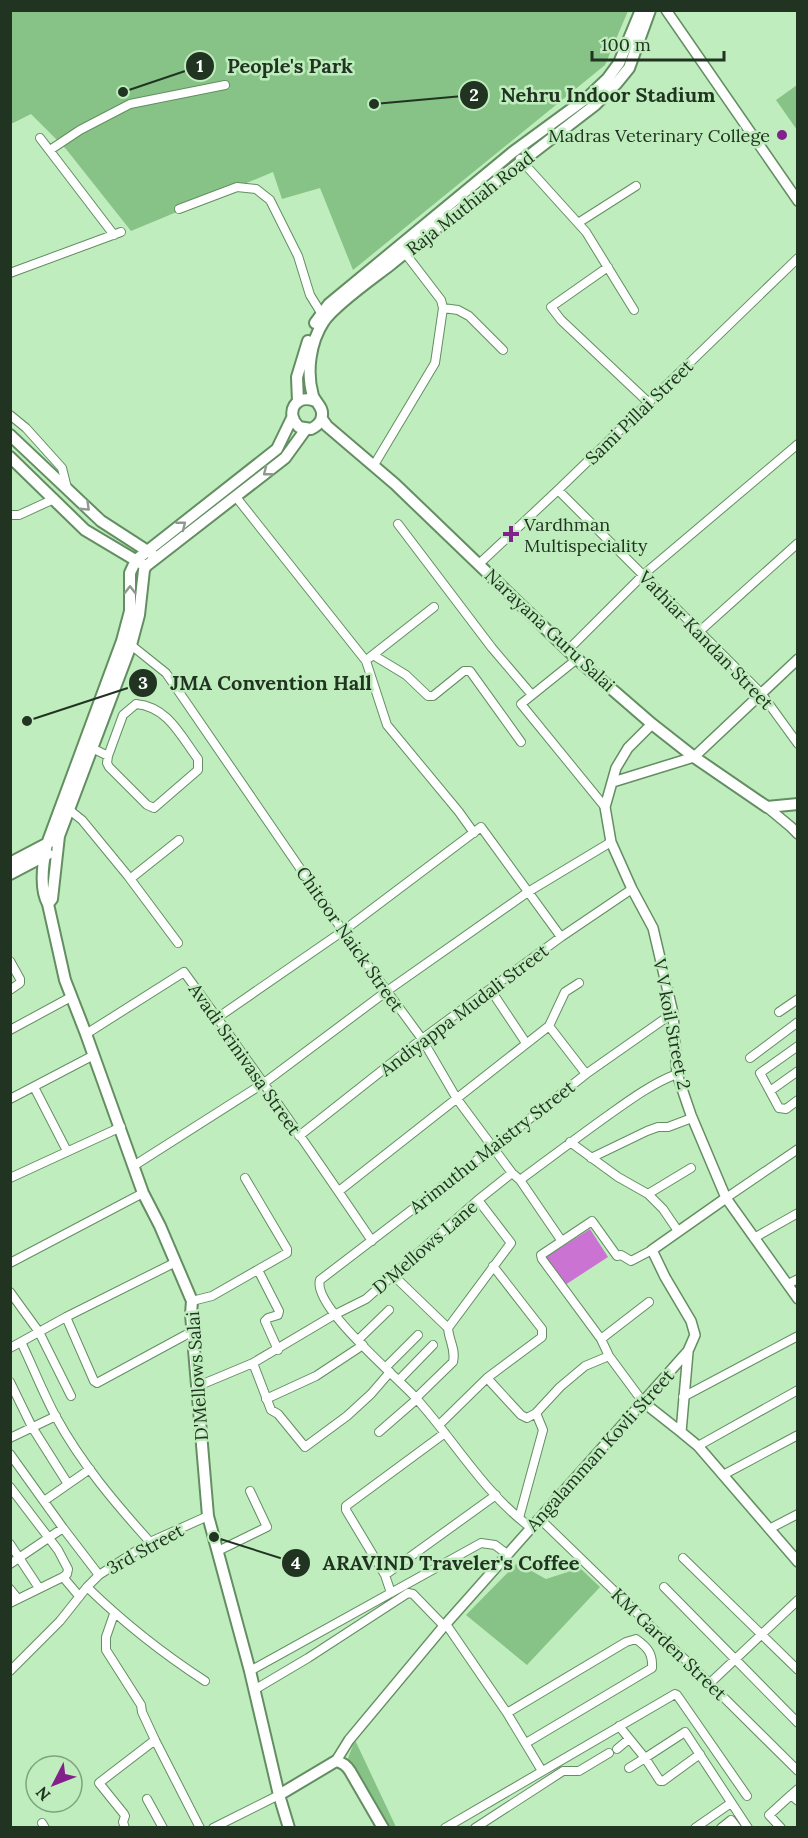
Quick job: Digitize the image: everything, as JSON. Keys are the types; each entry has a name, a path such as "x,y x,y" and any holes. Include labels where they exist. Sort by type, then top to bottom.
{"main road":[{"name":"Raja Muthiah Road","path":"315,401 310,362 315,337 329,304 513,152 588,97 608,78 619,63 641,10"},
{"name":"Raja Muthiah Road","path":"298,402 297,377 309,336 323,317 595,105 629,68 650,10"},
{"path":"52,847 122,641 130,611 130,573 141,563 150,548 277,449 292,418 292,409 298,402 306,398 315,401 322,409 322,419 316,427 306,429 299,427 292,418"},
{"name":"Narayana Guru Salai","path":"322,419 327,426 374,465 578,659 652,724 694,757 767,807"},
{"path":"141,563 158,557 285,458 306,429"},
{"path":"10,435 101,521 126,537 150,548 158,557"},
{"path":"10,863 52,847 59,836 64,807 92,748 131,645 139,615 144,570 141,563 86,530 14,460"},
{"path":"767,807 798,804"},
{"name":"D'Mellows Salai","path":"52,847 44,857 44,896 48,904 65,980 135,1165 143,1193 192,1301 191,1314 208,1516 289,1827"},
{"name":"D'Mellows Salai","path":"48,904 52,899 52,847"},
{"path":"10,874 44,857"},
{"path":"279,1795 336,1761 350,1771 382,1827"}],"street":[{"path":"666,10 798,201"},
{"path":"50,150 80,130 130,104 225,85"},
{"path":"10,273 118,233 40,138"},
{"path":"513,152 586,232 634,310"},
{"path":"578,223 636,186"},
{"path":"179,208 237,187 256,189 270,200 298,256 310,295 323,317"},
{"path":"374,465 435,363 443,308 441,300 405,253"},
{"name":"Sami Pillai Street","path":"479,564 798,258"},
{"path":"608,267 551,307 561,320 649,403"},
{"path":"443,308 458,310 469,316 502,350"},
{"path":"10,415 26,428 62,468 68,490"},
{"path":"569,649 643,575 797,445"},
{"name":"Vathiar Kandan Street","path":"558,490 761,693 798,744"},
{"path":"236,497 370,658 406,675 428,696 433,696 464,671 470,671 521,742"},
{"path":"10,515 19,515 54,499"},
{"path":"398,524 492,648 532,695"},
{"path":"700,630 798,543"},
{"path":"370,658 434,607"},
{"name":"Chitoor Naick Street","path":"131,645 166,673 343,931 422,1039 457,1099 512,1173 520,1180 561,1240"},
{"path":"370,658 387,725 474,833"},
{"path":"578,659 521,704 605,807"},
{"path":"613,782 694,757 798,659"},
{"path":"135,704 144,705 165,714 198,759 199,764 198,770 154,808 147,805 109,767 108,756 123,715 135,704"},
{"name":"V V koil Street 2","path":"652,724 628,748 616,768 605,807 611,842 653,928 673,1013 677,1074 692,1118 726,1198 798,1299"},
{"path":"92,748 108,756"},
{"path":"64,807 82,820 178,943"},
{"path":"767,807 798,834"},
{"path":"217,1018 343,931 481,827 561,937"},
{"path":"130,879 179,840"},
{"path":"135,1165 264,1083 387,991 528,892 611,842"},
{"name":"Andiyappa Mudali Street","path":"299,1136 422,1039 561,937 632,889"},
{"path":"10,961 20,979 20,983 10,990"},
{"name":"Avadi Srinivasa Street","path":"86,1034 184,972 264,1083 372,1241"},
{"path":"339,1191 549,1026 565,992 579,983"},
{"path":"490,989 526,1043"},
{"path":"10,1030 71,997"},
{"path":"779,1012 798,999"},
{"name":"Arimuthu Maistry Street","path":"334,1315 321,1293 320,1280 586,1074 673,1013"},
{"path":"750,1058 798,1022"},
{"path":"549,1026 586,1074"},
{"path":"798,1046 760,1073 777,1105 782,1109 786,1109 798,1100"},
{"path":"10,1099 94,1055"},
{"path":"770,1091 798,1071"},
{"path":"520,1180 625,1104 664,1079 677,1074"},
{"path":"34,1087 67,1151"},
{"path":"591,1158 647,1131 658,1127 668,1127 692,1118"},
{"path":"10,1178 121,1127"},
{"path":"570,1142 618,1177 648,1194 663,1209 678,1231"},
{"path":"798,1149 652,1250 631,1261 621,1255 618,1256 591,1221 561,1240 541,1257 601,1339 609,1356 643,1402 698,1446 798,1562"},
{"path":"648,1194 691,1168"},
{"name":"D'Mellows Lane","path":"198,1386 253,1363 334,1315 366,1299 512,1173"},
{"path":"192,1301 212,1296 286,1255 288,1251 245,1178"},
{"path":"10,1263 143,1193"},
{"path":"379,1432 453,1362 453,1347 449,1340 448,1328 512,1243 478,1200"},
{"path":"754,1238 798,1213"},
{"path":"652,1250 691,1321 694,1335 688,1351 681,1432"},
{"path":"10,1348 176,1262"},
{"path":"439,1425 487,1378 542,1337 542,1329 493,1266"},
{"path":"258,1270 279,1311 278,1315 265,1321 278,1350"},
{"path":"393,1275 448,1328"},
{"path":"788,1284 798,1279"},
{"path":"10,1292 39,1332 71,1396"},
{"path":"601,1339 649,1302"},
{"path":"266,1399 316,1377 360,1342 389,1310"},
{"path":"334,1315 416,1398 496,1495 530,1527"},
{"path":"66,1317 94,1381 97,1383 193,1331"},
{"path":"253,1363 271,1410 278,1414 303,1446 307,1447 371,1394 387,1370 418,1335"},
{"path":"683,1397 798,1336"},
{"path":"21,1342 56,1416 90,1469 117,1505 150,1542"},
{"path":"399,1380 433,1344"},
{"name":"Angalamman Kovli Street","path":"336,1761 349,1740 445,1625 688,1351"},
{"path":"487,1378 521,1415 527,1418 536,1413 560,1387 585,1366 609,1356"},
{"path":"10,1382 32,1427 68,1484"},
{"path":"698,1446 798,1390"},
{"path":"519,1518 543,1430 536,1413"},
{"path":"10,1438 56,1416"},
{"path":"392,1593 385,1575 346,1509 348,1504 445,1433"},
{"path":"723,1475 798,1435"},
{"path":"10,1454 99,1575"},
{"path":"44,1502 90,1469"},
{"path":"10,1487 58,1550 68,1569 67,1574 63,1577 14,1601 10,1589"},
{"path":"218,1551 267,1527 250,1491"},
{"path":"385,1575 496,1495"},
{"path":"769,1529 798,1514"},
{"name":"3rd Street","path":"10,1671 60,1621 99,1575 150,1542 208,1516"},
{"name":"KM Garden Street","path":"539,1518 798,1772"},
{"path":"10,1564 63,1528"},
{"path":"250,1671 481,1543 495,1545 507,1554"},
{"path":"10,1544 39,1588"},
{"path":"683,1558 798,1670"},
{"path":"63,1577 80,1596"},
{"path":"87,1587 114,1614 147,1641 205,1681"},
{"path":"664,1587 798,1723"},
{"path":"254,1690 408,1593 413,1594 445,1625 507,1713 542,1771"},
{"path":"709,1683 798,1599"},
{"path":"114,1614 106,1637 106,1650 141,1705 155,1740 200,1827"},
{"path":"507,1713 626,1642 636,1639 644,1645 653,1658 652,1668 526,1743"},
{"path":"445,1827 675,1694 747,1796"},
{"path":"619,1726 661,1782 700,1754"},
{"path":"628,1768 685,1732 748,1827"},
{"path":"617,1749 629,1739"},
{"path":"125,1827 124,1814 99,1783 155,1740"},
{"path":"475,1827 563,1771 579,1771 609,1754"},
{"path":"213,1827 279,1795"},
{"path":"782,1827 769,1815 796,1795"},
{"path":"147,1799 163,1827"},
{"path":"695,1827 731,1803"},
{"path":"721,1827 731,1820 737,1827"}],"green space":[{"path":"11,11 628,11 605,65 353,270 320,188 282,199 273,172 131,231 66,149 31,114 11,124"},
{"path":"797,85 797,130 776,100"},
{"path":"517,1563 546,1579 580,1568 600,1587 527,1665 466,1615"},
{"path":"355,1740 396,1827 384,1827 348,1758"}],"shaded area":[{"path":"590,1229 608,1257 565,1285 546,1257"}],"place":[{"name":"People's Park","path":"123,92"},
{"name":"Nehru Indoor Stadium","path":"374,104"},
{"name":"Madras Veterinary College","path":"782,135"},
{"name":"Vardhman Multispeciality","path":"511,534"},
{"name":"JMA Convention Hall","path":"27,721"},
{"name":"ARAVIND Traveler's Coffee","path":"214,1537"}]}
